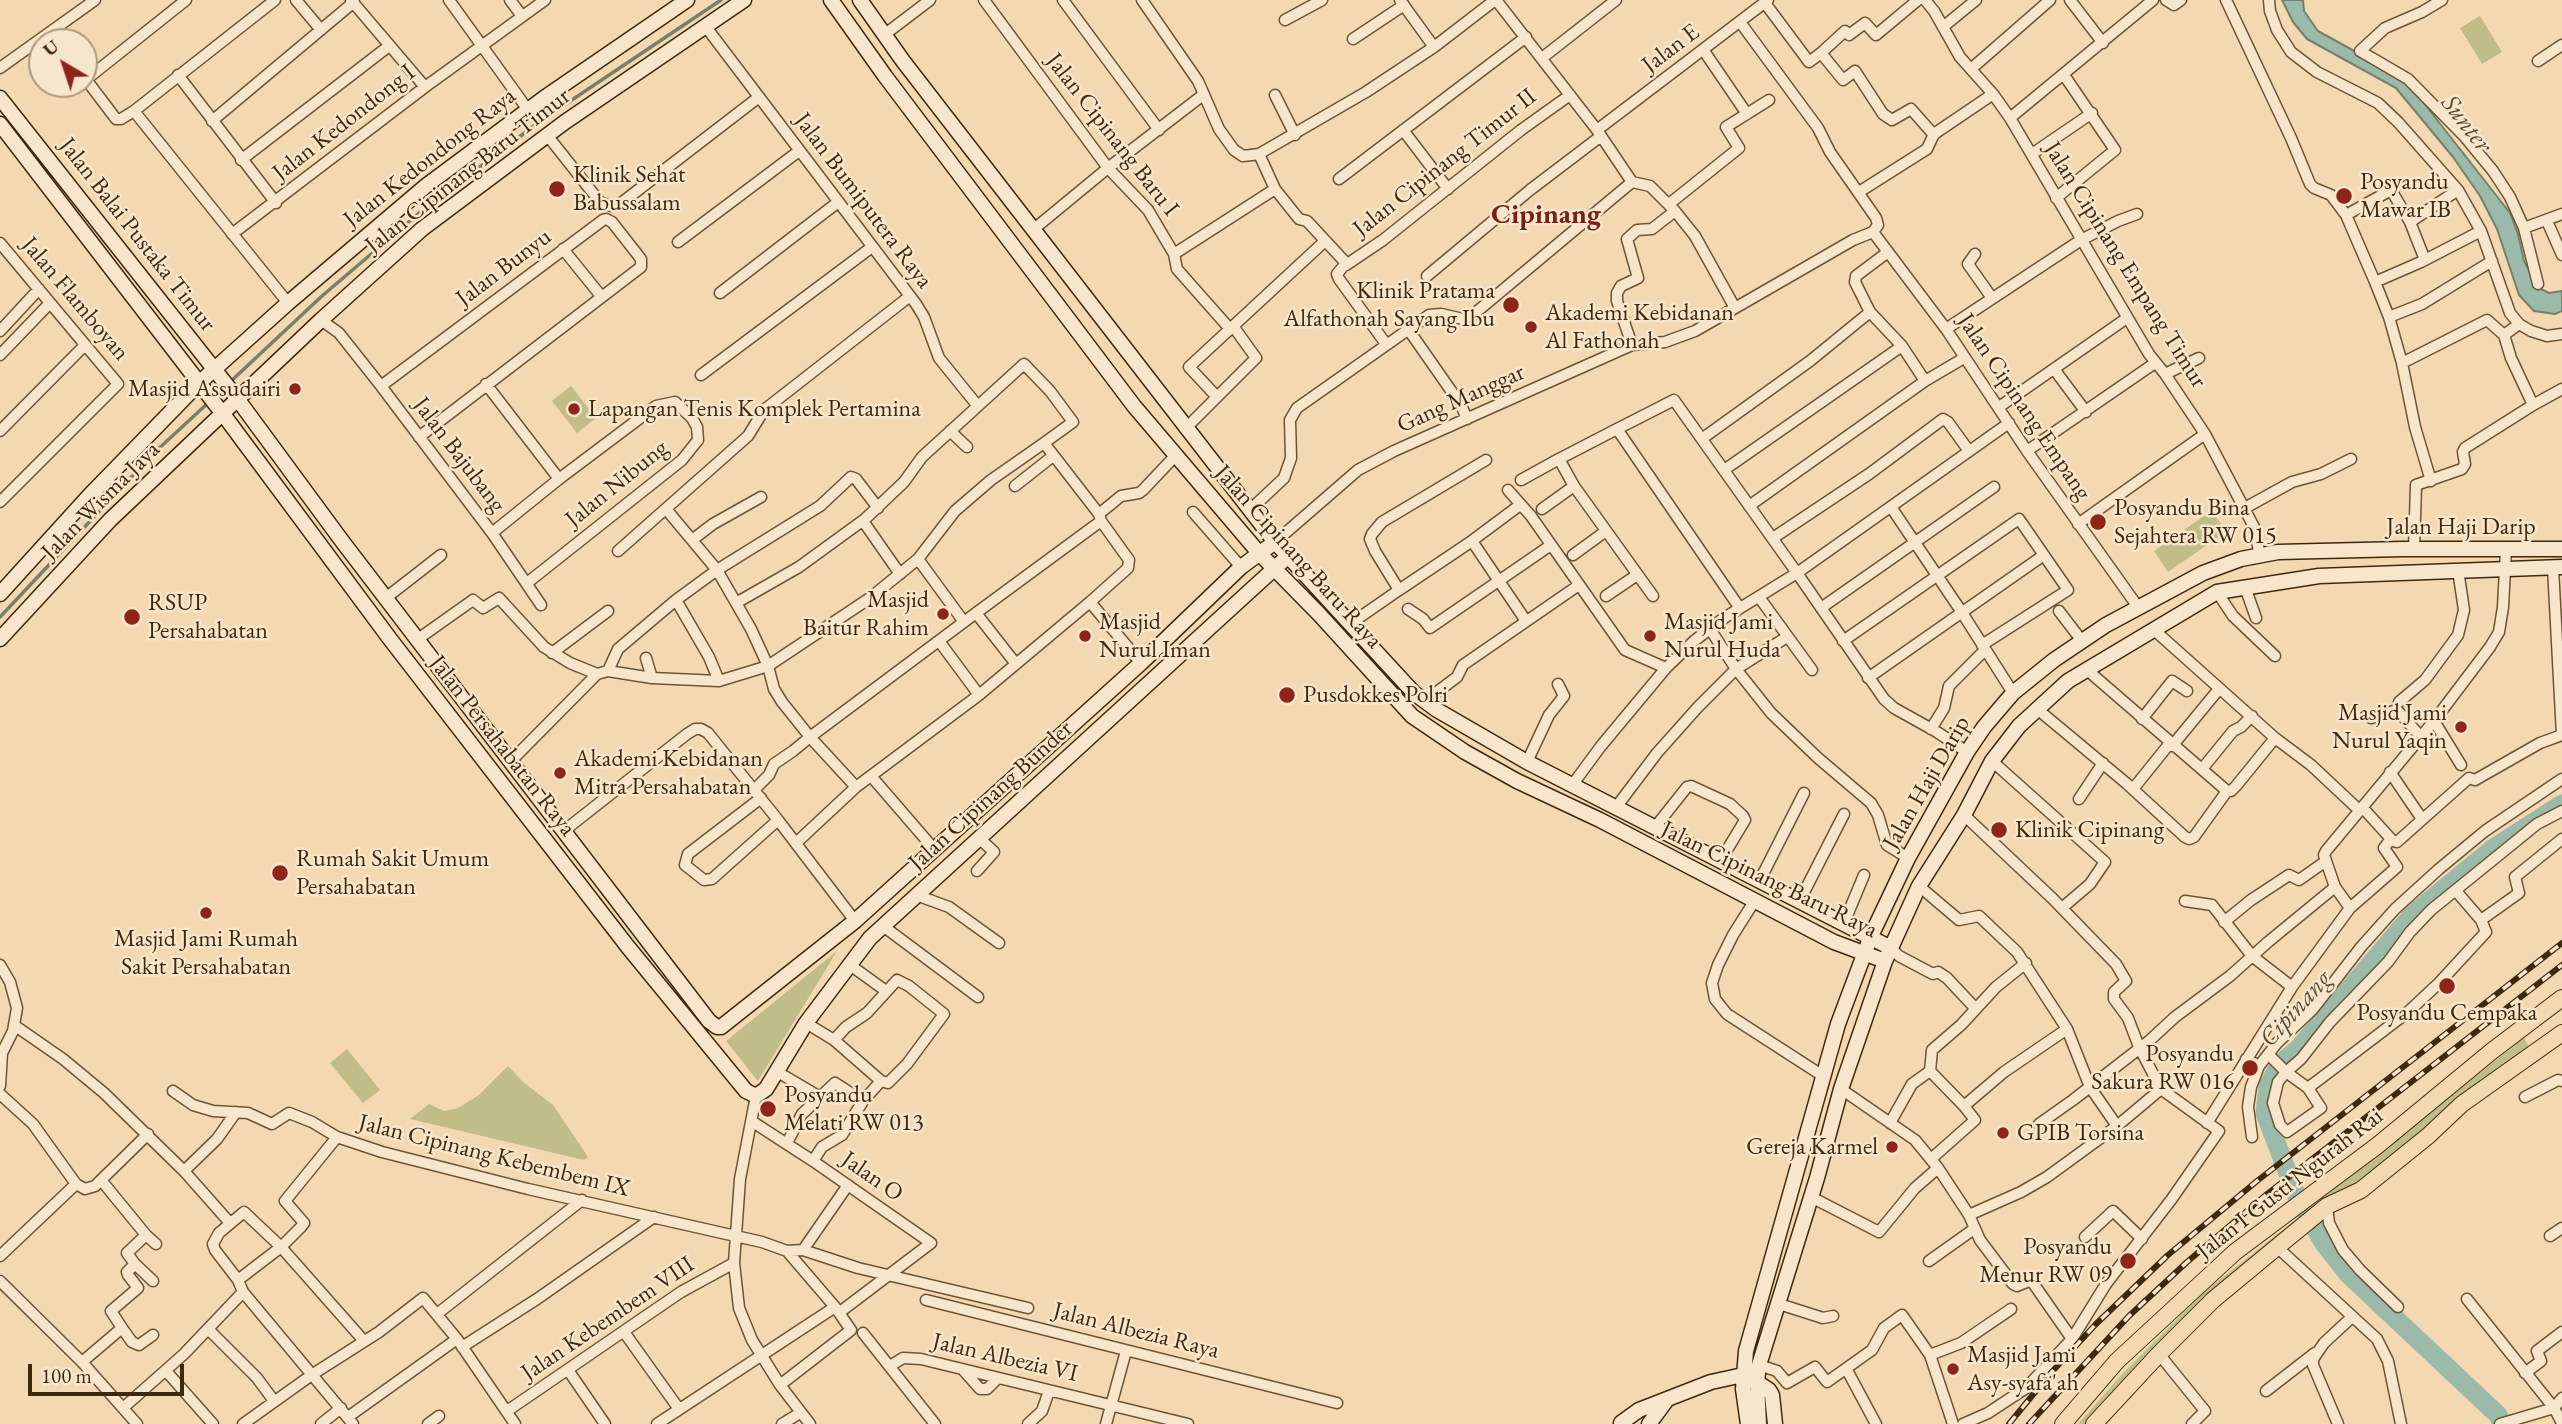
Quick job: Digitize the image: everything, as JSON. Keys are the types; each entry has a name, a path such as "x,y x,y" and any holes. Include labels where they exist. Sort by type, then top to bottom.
{"main road":[{"name":"Jalan I Gusti Ngurah Rai","path":"2063,1424 2095,1384 2138,1339 2235,1252 2312,1196 2562,998"},
{"path":"2541,1015 2538,1030 2556,1036"},
{"name":"Jalan I Gusti Ngurah Rai","path":"2094,1424 2213,1300 2322,1211 2361,1190 2428,1136 2462,1104 2556,1036"},
{"path":"2510,1038 2526,1040 2530,1048 2526,1058"}],"street":[{"path":"0,68 95,0"},
{"path":"186,0 88,78 88,82 113,117 121,119 134,110 275,0"},
{"path":"296,0 321,30"},
{"path":"449,0 528,110"},
{"path":"510,0 522,16"},
{"name":"Jalan Kedondong I","path":"232,234 482,44 545,0"},
{"name":"Jalan Kedondong Raya","path":"217,372 288,303 427,185 528,110 687,0"},
{"name":"Jalan Cipinang Baru Timur","path":"235,396 422,229 547,135 744,0"},
{"name":"Jalan Cipinang Baru Raya","path":"831,0 885,76 1134,406 1259,553 1412,716 1481,761 1834,942 1864,954 1892,955"},
{"name":"Jalan Cipinang Baru Raya","path":"860,0 1185,429 1275,542 1406,685 1425,701 1527,762 1656,826 1799,902 1871,936 1892,955"},
{"path":"884,35 930,0"},
{"name":"Jalan Cipinang Baru I","path":"984,0 1108,168 1148,210 1174,254 1177,269 1256,358 1217,397"},
{"path":"1063,0 1159,130"},
{"path":"1142,0 1198,81 1219,129 1234,150 1243,156 1259,154 1295,135 1434,47 1496,0 1599,133 1632,182 1650,186 1672,207 1695,236 1735,308"},
{"path":"1285,20 1322,0"},
{"path":"1542,58 1616,0"},
{"path":"1767,1 1809,62 1845,31 1849,35 1865,23 1876,35 1919,0"},
{"name":"Jalan Cipinang Empang Timur","path":"1925,0 1960,57 2010,118 2127,318 2205,434 2256,532 2260,556"},
{"path":"1943,27 1976,0"},
{"path":"1971,69 2053,0 2061,7 2069,0 2103,43"},
{"path":"2010,118 2152,0"},
{"path":"2166,0 2174,5 2181,0"},
{"path":"2226,0 2287,128 2310,184 2331,195 2346,215 2375,282 2389,317 2402,363 2431,481"},
{"path":"2269,0 2277,30 2291,52 2317,72 2378,103 2458,190 2481,231 2507,307 2519,324 2547,336 2562,334"},
{"path":"2442,0 2385,28 2360,51 2407,79 2465,137 2510,197 2524,229 2538,284"},
{"path":"212,121 353,1 425,87"},
{"name":"Jalan E","path":"1427,276 1599,133 1767,1"},
{"path":"1353,39 1402,2 1434,47"},
{"path":"1740,22 1818,128 1830,152 1859,192 1878,223 1873,232"},
{"name":"Jalan Bumiputera Raya","path":"706,27 910,296 925,317 939,358 977,405"},
{"path":"1339,179 1526,37"},
{"path":"2539,61 2562,45"},
{"path":"241,160 389,46"},
{"path":"1704,51 1746,114"},
{"path":"1821,53 1843,80 1854,71 1881,111 1891,120 1911,108 1934,135"},
{"path":"178,75 276,203"},
{"path":"2056,198 2115,150 2064,75"},
{"path":"1034,229 1203,94"},
{"path":"1859,192 1927,149 1934,135 1993,94"},
{"path":"1275,95 1295,135"},
{"name":"Jalan Cipinang Timur II","path":"1346,265 1383,240 1521,130 1570,95"},
{"path":"547,135 600,202 611,206 620,204 759,97"},
{"name":"Jalan Balai Pustaka Timur","path":"0,98 235,396"},
{"path":"1632,345 1617,301 1621,286 1638,278 1627,239 1637,230 1652,229 1672,207 1739,148 1725,128 1769,100"},
{"path":"134,110 288,303"},
{"path":"2032,154 2092,113"},
{"name":"Jalan Balai Pustaka Timur","path":"0,124 221,412"},
{"path":"1404,130 1448,189"},
{"path":"678,242 799,152"},
{"path":"1259,154 1275,189 1299,219 1307,220 1346,265 1338,274 1339,279 1386,344"},
{"path":"1250,510 1284,478 1291,458 1290,420 1297,408 1408,329 1436,314 1463,319 1474,314 1632,182"},
{"path":"1174,254 1275,189"},
{"path":"2346,215 2388,190 2392,191 2410,222 2425,260"},
{"path":"2410,222 2458,190"},
{"path":"720,293 837,203"},
{"path":"1946,329 2081,240 2118,220 2137,214"},
{"path":"2524,229 2562,214"},
{"name":"Jalan Bunyu","path":"382,386 606,219 618,230 642,262 641,267 601,296"},
{"path":"2547,221 2562,255"},
{"path":"2375,282 2481,231"},
{"name":"Jalan Cipinang Empang","path":"1873,232 1946,329 2027,451 2138,607"},
{"name":"Gang Manggar","path":"1275,542 1358,470 1394,451 1632,345 1665,342 1695,331 1853,240 1873,232"},
{"path":"1185,429 1217,397 1189,367 1325,241"},
{"name":"Jalan Flamboyan","path":"0,502 118,384 1,247"},
{"path":"701,375 872,247"},
{"path":"419,437 601,296 563,249"},
{"path":"1888,252 1854,279 1870,312 1902,346 1925,381"},
{"path":"1975,254 1968,264 1992,298"},
{"path":"2389,317 2422,304 2492,261"},
{"path":"0,331 39,289"},
{"path":"618,551 748,436 764,410 910,296"},
{"path":"0,355 50,303"},
{"name":"Jalan Bajubang","path":"332,310 339,333"},
{"path":"1703,438 1810,362 1870,312"},
{"path":"1999,407 2127,318"},
{"name":"Jalan Bajubang","path":"321,320 339,333 382,386 492,533 541,605"},
{"path":"2402,363 2487,320 2504,335 2511,358 2533,405"},
{"path":"2504,335 2519,324"},
{"path":"1408,329 1461,405 1467,419"},
{"path":"0,431 85,345"},
{"path":"1724,470 1902,346"},
{"path":"1749,506 1925,381 1964,358"},
{"path":"2165,374 2199,358"},
{"path":"2027,451 2155,363"},
{"path":"418,639 473,600 483,608 499,598 552,653 603,672 652,678 719,681 768,666 870,598 900,574 918,559 955,511 991,480 1073,422 1027,364 1021,365 922,457 904,482 863,521 799,567 736,603"},
{"path":"2054,369 2085,412"},
{"name":"Jalan Wisma Jaya","path":"0,594 89,496 217,372"},
{"path":"486,384 559,479 492,533"},
{"path":"2414,549 2416,486 2462,469 2465,464 2465,448 2562,389"},
{"name":"Jalan Wisma Jaya","path":"0,639 110,520 235,396"},
{"name":"Jalan Persahabatan Raya","path":"235,396 709,1021 721,1027"},
{"path":"1521,480 1674,400 1773,538 1868,678 1894,708 1967,752"},
{"name":"Jalan Nibung","path":"527,583 682,460 698,440 697,427 679,405 668,402 656,407 559,479"},
{"name":"Jalan Persahabatan Raya","path":"221,412 399,650 628,947 746,1091 757,1096"},
{"path":"1773,538 1869,474 1942,419 1948,422 1969,451"},
{"path":"1573,784 1666,668 1694,641 1740,607 1797,573 2009,423"},
{"path":"1616,429 1740,607"},
{"path":"950,430 967,447"},
{"path":"2078,524 2205,434"},
{"path":"796,843 856,787 979,695 1130,565 1100,518 1044,443"},
{"path":"778,820 712,879 704,880 685,865 688,854 757,794 774,764 1100,518 1121,496 1143,490 1177,454"},
{"path":"1015,486 1053,456"},
{"path":"1559,459 1574,486 1653,596"},
{"path":"2243,509 2292,482 2321,474 2351,459"},
{"path":"1399,590 1375,551 1370,539 1372,534 1382,522 1486,460"},
{"path":"512,761 603,672 618,649 676,600 717,570 820,506 851,477 856,479 878,508"},
{"path":"1542,509 1574,486"},
{"path":"1821,608 1994,487"},
{"path":"1508,490 1531,516 1625,650 1666,668"},
{"path":"692,540 713,524 761,497"},
{"path":"301,518 317,505"},
{"path":"1350,624 1520,505"},
{"path":"1891,507 2013,693"},
{"path":"666,509 717,570 751,629 768,666 774,690 810,737 856,787"},
{"path":"1193,512 1241,567"},
{"path":"1843,641 2019,519 2068,590 1983,647 1949,686 1944,708 1931,729"},
{"path":"863,521 900,574"},
{"path":"1573,555 1606,531"},
{"path":"1472,541 1525,621"},
{"name":"Jalan Cipinang Bunder","path":"721,1027 855,921 1141,663 1241,567 1275,542"},
{"path":"1408,608 1430,628 1551,545"},
{"path":"2153,629 2397,842 2469,778 2475,780 2540,743 2562,735 2551,568 2538,549"},
{"name":"Jalan Haji Darip","path":"1748,1424 1743,1382 1746,1352 1838,1024 1871,936 1908,858 1967,752 2013,693 2082,641 2138,607 2203,573 2233,562 2278,552 2562,549"},
{"path":"2350,908 2335,887 2326,861 2326,851 2434,722 2499,632 2506,550"},
{"path":"387,597 441,555"},
{"path":"1868,678 2044,555"},
{"name":"Jalan Cipinang Bunder","path":"757,1096 766,1089 806,1023 863,945 1287,556"},
{"path":"918,559 964,622"},
{"name":"Jalan Haji Darip","path":"1759,1424 1759,1365 1841,1090 1919,886 1964,815 1992,761 2019,726 2036,708 2086,669 2217,592 2319,576 2551,568"},
{"path":"2399,702 2425,681 2458,635 2464,610 2458,570"},
{"path":"1605,596 1637,575"},
{"path":"1425,701 1457,677 1462,665 1578,585"},
{"path":"2245,587 2256,618"},
{"path":"2217,592 2233,616 2275,656"},
{"path":"1759,597 1812,670"},
{"path":"676,600 703,646 719,681"},
{"path":"1090,602 1141,663"},
{"path":"552,653 608,611"},
{"path":"2059,611 2082,641"},
{"path":"976,613 1016,664"},
{"path":"1710,629 1736,669 1771,713 1871,803 1878,815 1887,845 1908,858"},
{"path":"1600,820 1618,807 1674,735 1736,669 1787,637"},
{"path":"939,641 979,695"},
{"path":"646,658 652,678"},
{"path":"2086,669 2227,791 2231,792 2275,738"},
{"path":"2142,719 2172,681 2187,691"},
{"path":"1527,762 1549,715 1564,696 1558,684"},
{"path":"2133,789 2219,689"},
{"path":"2036,708 2189,839 2194,837 2227,791"},
{"path":"2371,718 2398,710 2421,737"},
{"path":"2202,769 2233,731 2242,727 2252,716"},
{"path":"1077,721 1073,729 1075,734 1081,738 1090,738"},
{"path":"2434,722 2461,765"},
{"path":"565,830 695,729 701,729 708,733 778,820 855,921"},
{"path":"1045,750 1056,748 1060,751 1061,764"},
{"path":"1992,761 2105,862 2090,884 2062,908"},
{"path":"2080,799 2103,764"},
{"path":"2390,772 2422,819"},
{"path":"872,776 934,849"},
{"path":"2252,1137 2248,1107 2250,1087 2259,1066 2272,1058 2277,1043 2312,1009 2395,909 2485,831 2562,779"},
{"path":"1656,826 1683,790 1691,786 1730,804 1745,820 1721,860"},
{"path":"1760,880 1804,793"},
{"path":"1618,807 1620,831"},
{"path":"2272,1058 2285,1071 2308,1088 2321,1108 2287,1132 2280,1125 2273,1103 2278,1082 2285,1071 2301,1059 2431,910 2537,824 2562,811"},
{"path":"1799,902 1844,814"},
{"path":"1963,1424 1988,1413 2026,1388 2072,1339 2106,1284 2219,1133 2161,1090 2128,1018 2113,994 2125,984 2126,978 2111,957 1964,815"},
{"path":"977,871 994,852 978,838"},
{"path":"2481,920 2519,893 2515,877 2562,839"},
{"path":"2207,1123 2292,987 2350,908 2397,867 2384,848 2392,840"},
{"path":"2224,922 2289,875 2299,880 2326,861"},
{"path":"1843,923 1864,875"},
{"path":"1919,886 1959,920 1979,916 2000,933 2026,963 2067,1029 2090,1087 2118,1126"},
{"path":"2039,1124 2230,976 2335,887"},
{"path":"2308,1088 2408,1012 2486,932 2481,920 2456,891"},
{"path":"916,895 949,907 999,943"},
{"path":"1755,900 1718,965 1712,983 1715,999 1727,1014 1823,1076"},
{"path":"2185,901 2212,905 2252,956 2292,987"},
{"path":"883,926 978,997"},
{"path":"628,947 644,934"},
{"path":"1892,955 1933,974 1938,972 1976,1009"},
{"path":"1890,1123 1912,1084 1930,1071 1932,1050 1996,987 2026,963"},
{"path":"0,965 10,982 16,1003 14,1025 1,1052 0,1086"},
{"path":"850,965 886,991"},
{"path":"806,1023 834,1040 881,1081 888,1083 925,1042 944,1015 897,980 867,1013 846,1027 834,1040"},
{"path":"14,1025 37,1039 84,1076 148,1134 230,1223"},
{"path":"1964,1106 2004,1072 2067,1029"},
{"path":"2246,1059 2259,1066"},
{"path":"776,1071 820,1097"},
{"path":"1930,1071 1975,1120 1931,1158"},
{"path":"2525,1097 2558,1080 2562,1081"},
{"path":"813,1161 822,1147 842,1135 863,1101 881,1081"},
{"path":"787,1143 802,1114 835,1083 863,1101"},
{"path":"1841,1090 1915,1140 1938,1168 1969,1215 1974,1229 2013,1284 2017,1286 2030,1280 2072,1339"},
{"path":"1969,1215 2047,1177 2118,1126 2161,1090"},
{"name":"Jalan Cipinang Kebembem IX","path":"173,1091 187,1101 213,1111 256,1115 272,1124 289,1113 312,1122 337,1138 382,1152 762,1241 787,1251"},
{"path":"0,1094 33,1124 76,1184 90,1189 148,1134"},
{"path":"757,1096 740,1180 734,1263 739,1308 761,1355 810,1424"},
{"path":"184,1171 216,1139 236,1112"},
{"name":"Jalan O","path":"753,1122 931,1244 888,1274"},
{"path":"238,1280 281,1247 304,1223 285,1201 337,1138"},
{"path":"1811,1197 1879,1232 1914,1188 1938,1168"},
{"path":"101,1180 156,1244"},
{"path":"0,1256 76,1184"},
{"path":"803,1251 848,1185"},
{"path":"437,1314 582,1200"},
{"path":"2085,1237 2113,1211 2142,1239"},
{"path":"2322,1211 2343,1250 2398,1307"},
{"path":"347,1416 243,1292 238,1280 215,1250 213,1244 219,1233 244,1212 281,1247 364,1341"},
{"path":"321,1424 347,1416 460,1343 537,1299 654,1217"},
{"path":"2550,1236 2562,1228"},
{"path":"1929,1261 1974,1229"},
{"path":"146,1235 127,1254 153,1281"},
{"path":"2283,1242 2384,1349 2401,1424"},
{"path":"787,1251 803,1251 1028,1308"},
{"path":"780,1385 851,1330 787,1251"},
{"name":"Jalan Kebembem VIII","path":"507,1411 681,1292 734,1263"},
{"path":"135,1264 127,1272 138,1288 111,1311 132,1342 139,1345 153,1335"},
{"path":"657,1424 761,1355 837,1310 888,1274"},
{"path":"0,1281 82,1362 137,1424"},
{"path":"123,1408 166,1371 243,1292"},
{"path":"243,1424 423,1298 460,1343 515,1424"},
{"path":"2467,1299 2554,1408 2562,1423"},
{"name":"Jalan Albezia Raya","path":"926,1300 1337,1403"},
{"path":"1779,1304 1823,1318 1833,1316"},
{"path":"1930,1355 1961,1343 2011,1309"},
{"path":"1759,1365 1777,1371 1787,1383 1813,1367 1826,1382 1847,1370 1872,1350 1884,1328 1902,1315 1930,1355 1953,1424"},
{"path":"2266,1391 2315,1353 2352,1317"},
{"path":"82,1362 122,1328"},
{"path":"208,1329 257,1378 274,1401"},
{"path":"624,1332 679,1409"},
{"path":"2525,1373 2541,1361 2537,1351 2562,1332"},
{"path":"863,1333 935,1424"},
{"path":"1106,1424 1126,1351"},
{"path":"2315,1353 2313,1365 2337,1424"},
{"path":"2159,1354 2205,1411 2192,1424"},
{"name":"Jalan Albezia VI","path":"890,1366 903,1358 911,1357 1188,1424"},
{"path":"568,1370 606,1424"},
{"path":"1847,1370 1876,1424"},
{"path":"166,1371 213,1424"},
{"path":"1618,1424 1639,1410 1711,1382 1743,1382 1737,1402 1739,1424"},
{"path":"1757,1382 1772,1395 1775,1424"},
{"path":"1028,1424 1042,1411 1049,1391"},
{"path":"2500,1424 2554,1408 2562,1398"},
{"path":"1649,1424 1666,1401"},
{"path":"782,1424 800,1413"},
{"path":"428,1424 439,1416"}],"shaded area":[{"path":"2282,0 2303,0 2304,11 2318,31 2387,69 2416,93 2510,213 2524,261 2539,288 2549,293 2562,291 2562,311 2555,314 2534,311 2519,295 2497,229 2480,196 2453,157 2396,88 2307,39 2293,22"},
{"path":"2480,16 2502,52 2482,64 2460,28"},
{"name":"Lapangan Tenis Komplek Pertamina","path":"571,386 596,418 577,433 552,401"},
{"path":"2211,511 2227,531 2168,572 2154,551"},
{"path":"837,951 758,1081 726,1041"},
{"path":"2524,1038 2530,1048 2277,1247 2094,1424 2078,1424 2123,1373 2203,1293"},
{"path":"347,1049 380,1090 363,1103 330,1063"},
{"path":"508,1066 523,1082 553,1105 588,1157 584,1160 410,1119 429,1104 444,1111 458,1108 479,1095"}],"waterway":[{"path":"229,383 322,296 418,214 539,122 721,0"},
{"path":"0,617 155,452 208,403"},
{"name":"Cipinang","path":"2502,1424 2498,1415 2349,1275 2323,1242 2295,1192 2265,1113 2268,1086 2280,1064 2299,1048 2413,914 2492,849 2562,804"}],"railway":[{"path":"2009,1424 2096,1324 2168,1255 2257,1181 2562,943"},
{"path":"2029,1424 2129,1316 2187,1262 2267,1194 2562,965"}],"place":[{"name":"Klinik Sehat Babussalam","path":"557,189"},
{"name":"Posyandu Mawar IB","path":"2344,196"},
{"name":"Klinik Pratama Alfathonah Sayang Ibu","path":"1511,305"},
{"name":"Akademi Kebidanan Al Fathonah","path":"1531,327"},
{"name":"Masjid Assudairi","path":"295,389"},
{"name":"Lapangan Tenis Komplek Pertamina","path":"574,409"},
{"name":"Posyandu Bina Sejahtera RW 015","path":"2098,522"},
{"name":"Masjid Baitur Rahim","path":"943,614"},
{"name":"RSUP Persahabatan","path":"132,617"},
{"name":"Masjid Nurul Iman","path":"1085,636"},
{"name":"Masjid Jami Nurul Huda","path":"1650,636"},
{"name":"Pusdokkes Polri","path":"1287,695"},
{"name":"Masjid Jami Nurul Yaqin","path":"2461,727"},
{"name":"Akademi Kebidanan Mitra Persahabatan","path":"560,773"},
{"name":"Klinik Cipinang","path":"1999,830"},
{"name":"Rumah Sakit Umum Persahabatan","path":"280,873"},
{"name":"Masjid Jami Rumah Sakit Persahabatan","path":"206,913"},
{"name":"Posyandu Cempaka","path":"2447,986"},
{"name":"Posyandu Sakura RW 016","path":"2250,1068"},
{"name":"Posyandu Melati RW 013","path":"768,1109"},
{"name":"GPIB Torsina","path":"2003,1133"},
{"name":"Gereja Karmel","path":"1892,1147"},
{"name":"Posyandu Menur RW 09","path":"2128,1261"},
{"name":"Masjid Jami Asy-syafa'ah","path":"1953,1369"}],"district":[{"name":"Cipinang","path":"1546,215"}],"water label":[{"name":"Sunter","path":"2466,124"}]}
